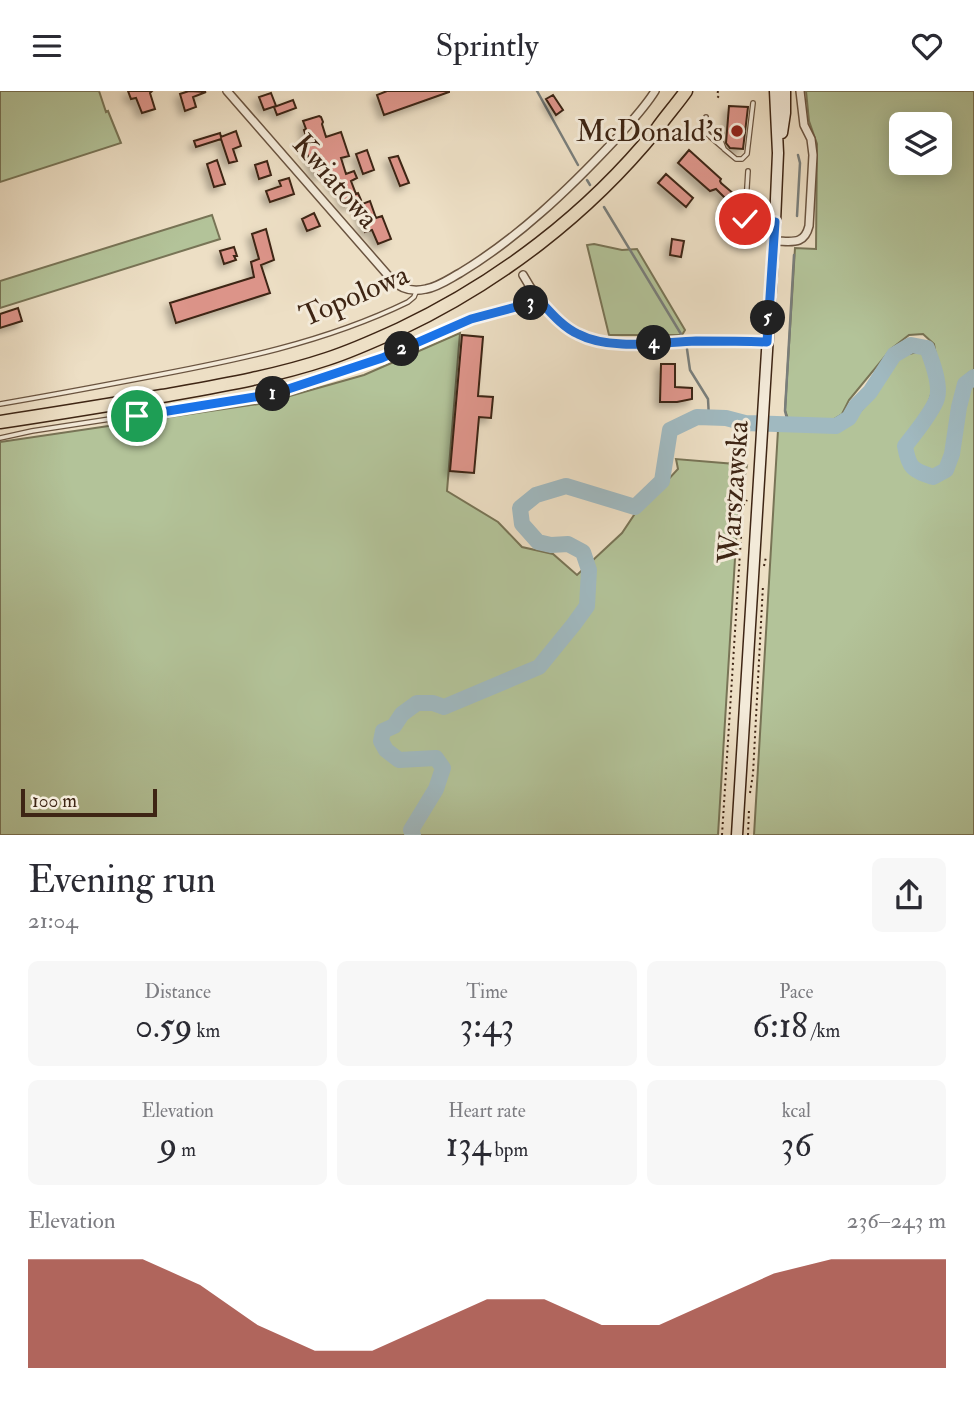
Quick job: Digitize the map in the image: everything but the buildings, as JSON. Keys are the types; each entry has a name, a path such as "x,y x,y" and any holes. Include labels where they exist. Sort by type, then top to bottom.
{"main road":[{"name":"Warszawska","path":"737,835 775,222 778,153 775,91"},
{"name":"Warszawska","path":"778,153 785,113 785,91"},
{"path":"0,422 207,389 264,377 328,359 404,327 491,279 560,227 634,156 685,93"}],"street":[{"name":"Kwiatowa","path":"227,91 395,284 406,290 417,291"},
{"name":"Topolowa","path":"417,291 440,284 471,266 549,206 632,121 655,91"},
{"path":"774,241 803,239 810,226 813,155 811,139 804,125 800,91"},
{"path":"523,275 541,302 558,320 576,334 601,341 767,342"}],"lane":[{"path":"706,117 706,128 719,136 722,148 736,159 741,159 747,154 753,103"},
{"path":"748,171 745,219 775,222"},
{"name":"Topolowa","path":"0,404 225,363 268,352 362,323 408,302 417,291"},
{"path":"0,437 273,394 382,358 471,319 541,302"}],"path":[{"path":"718,91 717,96 721,99"},
{"path":"722,835 743,506 747,499 758,495"},
{"path":"764,566 766,557"},
{"path":"750,794 762,576"},
{"path":"748,835 750,804"}],"green space":[{"path":"0,91 99,91 121,143 0,182"},
{"path":"806,91 974,91 974,370 965,376 960,387 948,455 942,465 933,472 914,466 909,455 910,445 939,407 941,384 934,344 923,334 909,335 891,349 849,400 842,414 831,421 789,422 785,410 795,248 816,249 817,144 809,121"},
{"path":"212,215 220,239 0,308 0,281"},
{"path":"587,245 622,250 637,249 685,330 682,335 609,335"},
{"path":"460,333 447,491 498,522 522,547 553,554 577,575 622,533 648,494 666,482 678,469 676,459 747,465 738,510 718,835 0,835 0,442 265,403 364,375"},
{"path":"922,351 931,372 932,390 926,408 907,437 902,452 912,475 933,481 948,470 953,462 962,407 974,382 974,835 754,835 778,430 840,429 864,407 900,356"}],"waterway":[{"path":"537,91 578,165"},
{"path":"797,216 800,163 798,155"},
{"path":"587,180 590,185"},
{"path":"604,207 681,334"},
{"path":"789,426 785,411 794,255"},
{"path":"413,835 411,830 436,789 443,768 436,758 399,760 386,750 381,741 383,731 394,726 402,714 417,703 433,703 444,707 539,667 587,606 589,570 583,552 568,544 551,545 538,542 522,524 520,508 536,495 566,486 635,507 662,481 670,430 697,417 726,418 745,423 836,426 849,418 894,355 911,345 927,348 938,393 932,409 905,446 913,468 933,477 946,470 952,454 965,384 974,377"},
{"path":"687,349 690,370 708,399 709,418"}],"place":[{"name":"McDonald's","path":"737,131"}],"route":[{"path":"137,416 273,394 382,358 471,319 531,303 541,302 576,334 601,341 767,342 775,222 745,219"}]}
